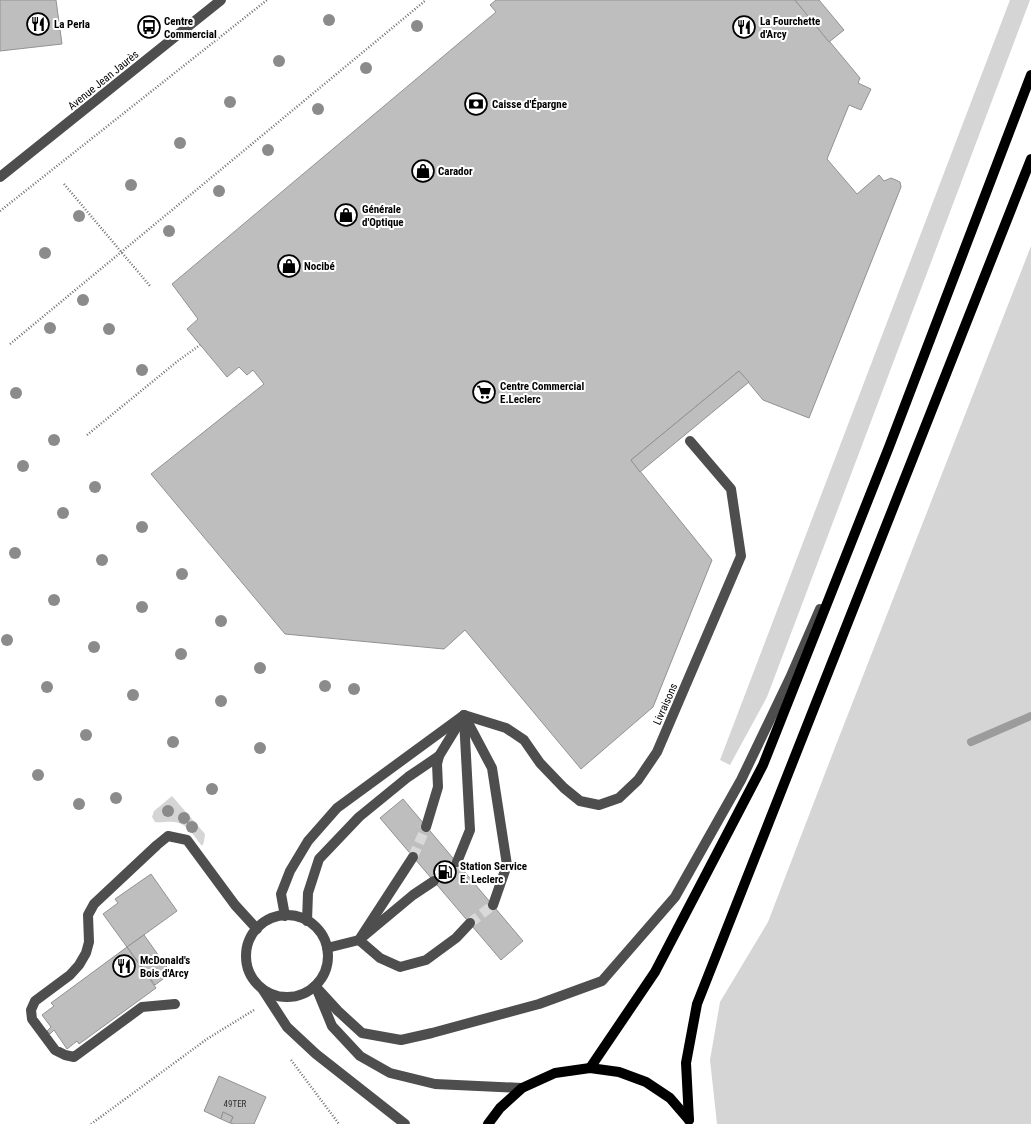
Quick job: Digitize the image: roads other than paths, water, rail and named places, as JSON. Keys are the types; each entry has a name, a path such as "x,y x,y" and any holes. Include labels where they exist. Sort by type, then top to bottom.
{"main road":[{"path":"590,1068 655,972 763,765 889,447 1031,75"},
{"path":"690,1122 686,1063 697,1004 1031,160"},
{"path":"488,1124 500,1108 522,1088 555,1073 590,1068 619,1072 646,1082 670,1098 690,1122"}],"street":[{"name":"Avenue Jean Jaurès","path":"0,177 221,0"},
{"name":"Livraisons","path":"464,715 506,728 524,740 540,763 564,788 580,801 599,805 618,798 638,780 657,752 741,556 731,489 690,441"},
{"path":"315,986 362,1032 401,1040 539,1004 602,981 675,897 741,780 790,678 889,447"},
{"path":"426,826 438,787 437,764 439,756 464,715"},
{"path":"457,862 470,830 464,715"},
{"path":"464,715 492,768 506,858 507,865 493,905"},
{"path":"285,916 280,894 290,871 308,841 337,808 464,715"},
{"path":"307,920 308,893 319,859 359,817 408,777 439,756"},
{"path":"175,1004 142,1007 74,1057 54,1050 32,1019 31,1010 35,1001 70,976 79,966 90,942 88,915 94,904 168,836 187,840 236,905 257,929"},
{"path":"359,940 413,857"},
{"path":"327,948 359,940 413,895 434,881"},
{"path":"263,990 276,995 290,997 304,994 315,986 323,974 328,962 327,948 323,937 307,920 296,916 285,916 266,921 257,929 250,939 246,959 249,971 254,981 263,990 287,1027 316,1054 405,1124"},
{"path":"359,940 380,958 400,967 426,960 456,938 470,923"},
{"path":"315,986 332,1026 360,1056 390,1073 435,1084 522,1088"}],"waterway":[{"path":"971,742 1031,716"}],"tunnel":[{"path":"413,857 426,827"},
{"path":"434,881 457,862"},
{"path":"470,923 493,905"}],"place":[{"name":"La Perla","path":"38,24"},
{"name":"Centre Commercial","path":"149,27"},
{"name":"La Fourchette d'Arcy","path":"744,27"},
{"name":"Caisse d'Épargne","path":"476,104"},
{"name":"Carador","path":"423,171"},
{"name":"Générale d'Optique","path":"346,215"},
{"name":"Nocibé","path":"289,266"},
{"name":"Centre Commercial E.Leclerc","path":"484,392"},
{"name":"Station Service E. Leclerc","path":"445,872"},
{"name":"McDonald's Bois d'Arcy","path":"124,966"}]}
